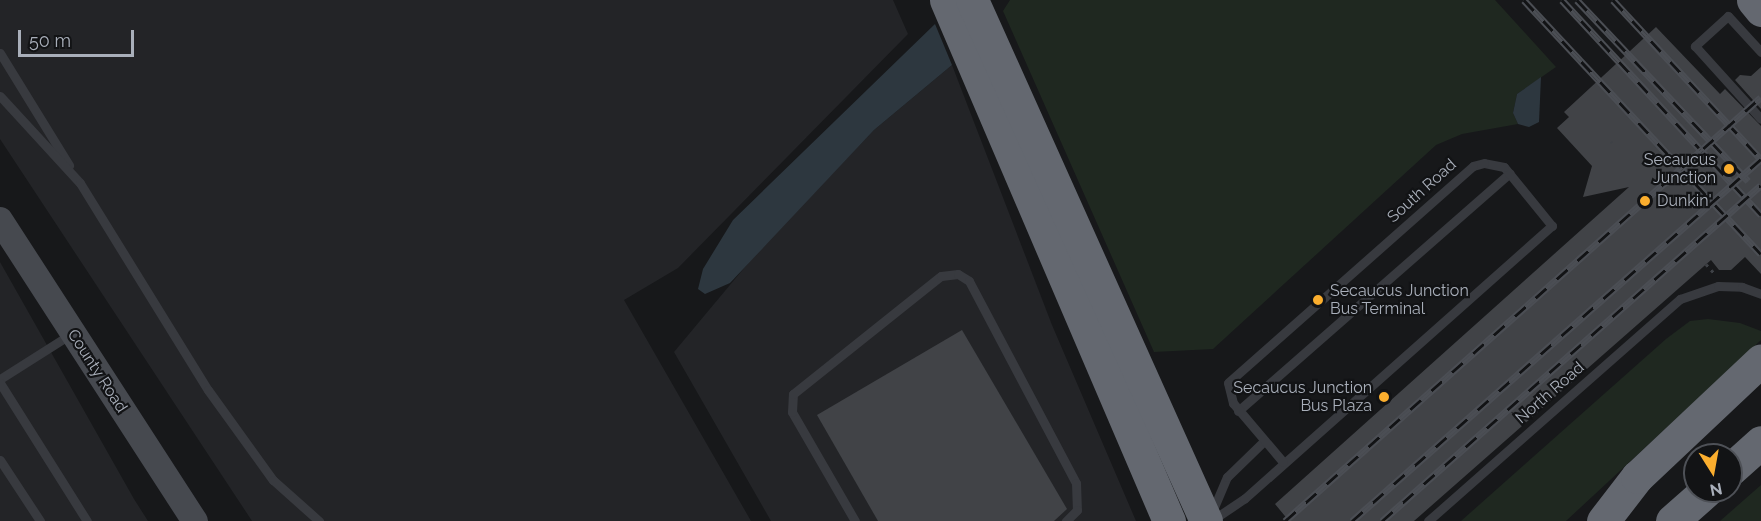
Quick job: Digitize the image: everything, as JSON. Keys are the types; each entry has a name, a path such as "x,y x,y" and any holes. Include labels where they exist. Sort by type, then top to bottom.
{"highway":[{"path":"946,0 1169,521"},
{"path":"972,0 1209,521"},
{"path":"1753,0 1761,10"},
{"path":"1603,521 1637,477 1761,360"},
{"path":"1614,521 1761,390"},
{"path":"1743,458 1761,442"},
{"path":"1672,521 1692,503"}],"main road":[{"name":"County Road","path":"0,220 195,521"}],"lane":[{"path":"1761,52 1728,16 1695,46 1761,119"},
{"path":"0,53 208,390 273,480 319,521"},
{"path":"0,96 80,183"},
{"name":"South Road","path":"1283,462 1238,411 1230,398 1228,383 1473,166 1499,164 1510,173"},
{"path":"1209,521 1244,498 1552,226 1510,173 1238,411"},
{"path":"855,521 792,412 793,394 940,276 958,274 969,281 1076,483 1080,496 1077,510 1066,521"},
{"name":"North Road","path":"1428,521 1674,304 1695,292 1726,286 1761,294"},
{"path":"73,333 0,381 87,521"},
{"path":"1209,521 1227,477 1264,441"},
{"path":"0,460 40,521"}],"shaded area":[{"path":"0,0 893,0 908,34 678,268 624,300 751,521 252,521 0,139"},
{"path":"1010,0 1495,0 1556,67 1517,94 1513,113 1518,124 1462,134 1436,145 1213,349 1154,352 1003,11"},
{"path":"935,24 952,65 874,130 730,283 705,294 698,289 703,269 733,220"},
{"path":"952,65 1052,325 1136,521 771,521 674,352 760,249 874,130"},
{"path":"1541,77 1539,122 1529,127 1518,124 1513,113 1517,94"},
{"path":"0,262 134,499 148,521 0,521"},
{"path":"1708,319 1740,323 1761,331 1761,340 1566,521 1461,521 1666,339 1690,321"},
{"path":"1761,485 1761,521 1720,521 1743,503"}],"building":[{"name":"Secaucus Junction","path":"1656,27 1720,94 1725,89 1761,126 1761,274 1745,257 1731,270 1719,270 1711,260 1414,521 1289,521 1275,504 1629,187 1583,197 1592,166 1557,128 1569,117 1564,112"},
{"path":"1761,67 1761,109 1735,80 1740,75 1751,76"},
{"path":"962,330 1067,509 1054,521 878,521 817,415"}],"railway":[{"path":"1524,0 1761,254"},
{"path":"1562,0 1761,215"},
{"path":"1577,0 1748,181"},
{"path":"1613,0 1761,159"},
{"path":"1285,521 1761,97"},
{"path":"1352,521 1761,159"},
{"path":"1382,521 1761,185"}],"place":[{"name":"Secaucus Junction","path":"1729,169"},
{"name":"Dunkin'","path":"1645,201"},
{"name":"Secaucus Junction Bus Terminal","path":"1318,300"},
{"name":"Secaucus Junction Bus Plaza","path":"1384,397"}]}
